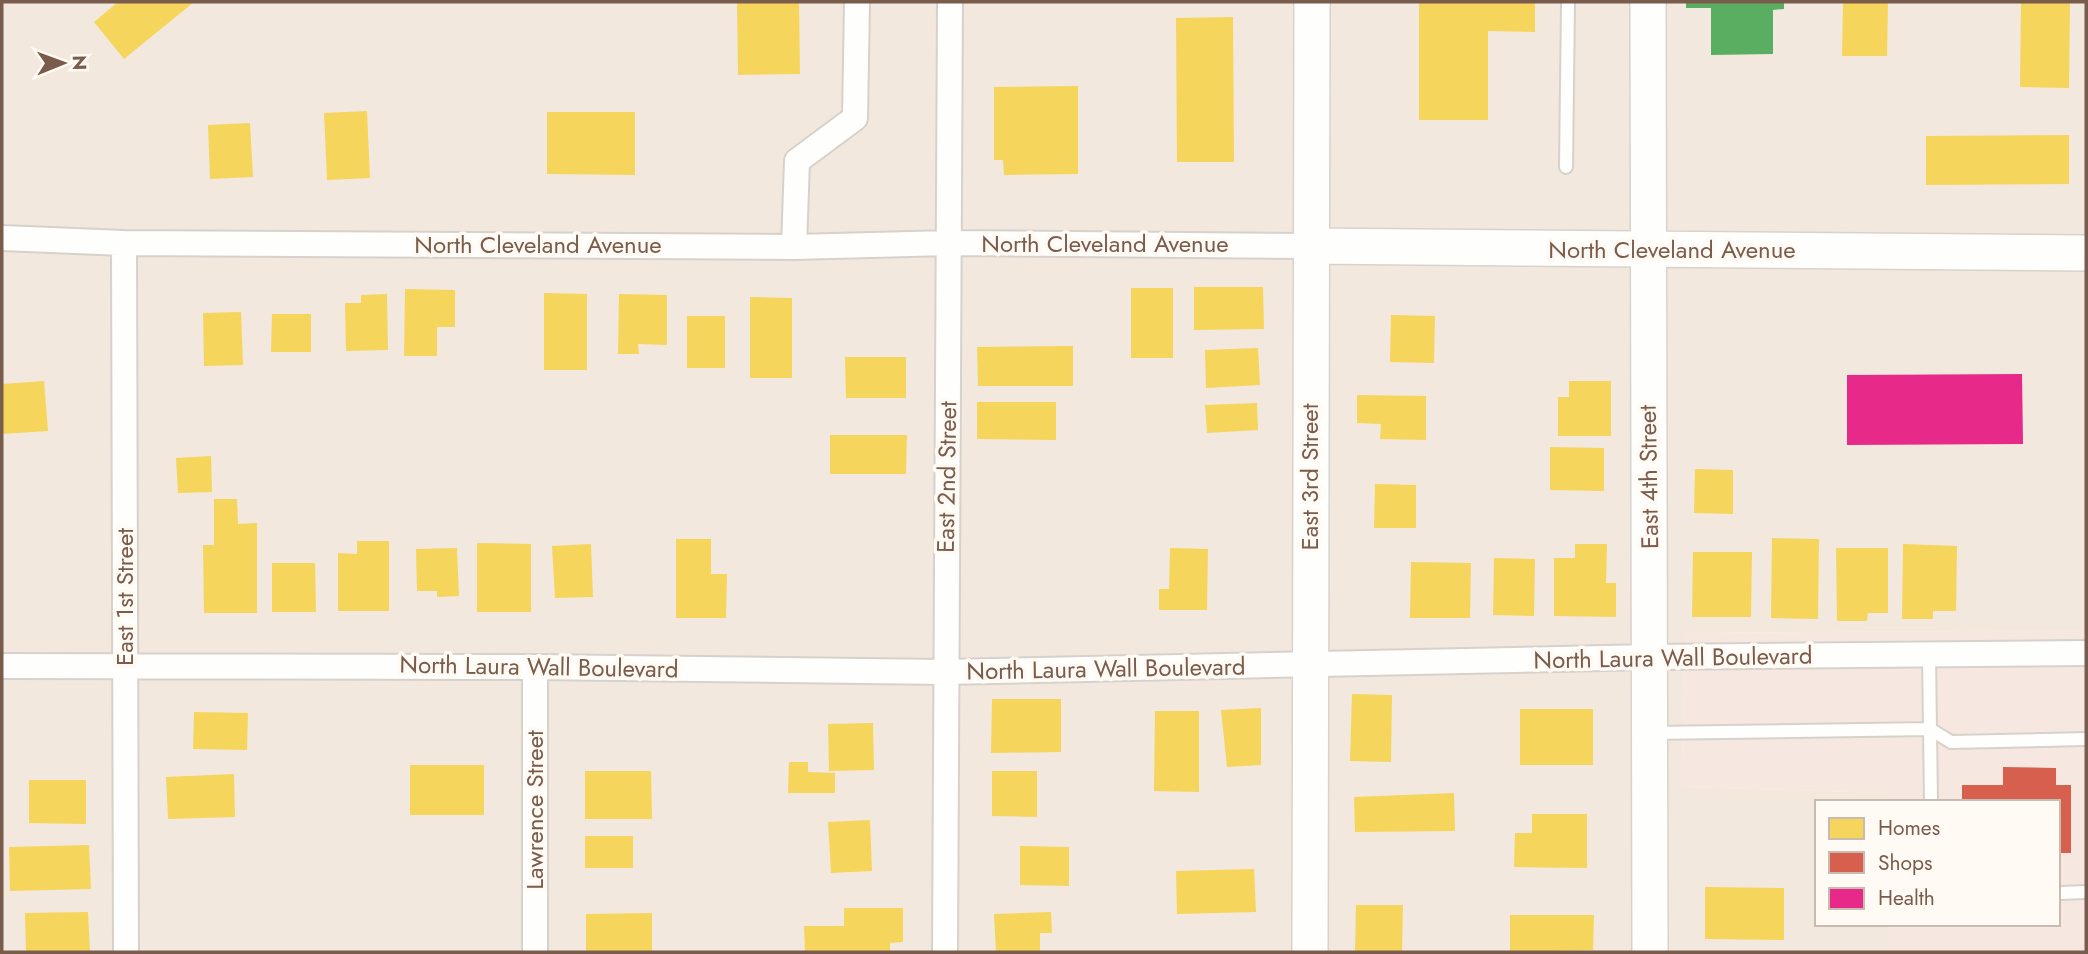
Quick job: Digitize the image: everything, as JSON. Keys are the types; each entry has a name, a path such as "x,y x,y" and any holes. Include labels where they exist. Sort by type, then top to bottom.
{"street":[{"path":"794,247 797,161 855,118 857,2"},
{"name":"East 2nd Street","path":"945,952 944,672 950,2"},
{"name":"East 3rd Street","path":"1310,952 1312,2"},
{"name":"East 4th Street","path":"1648,2 1650,952"},
{"name":"North Cleveland Avenue","path":"2,238 124,243 794,247 949,243 2086,253"},
{"name":"East 1st Street","path":"124,243 126,952"},
{"name":"North Laura Wall Boulevard","path":"2,666 125,664 944,672 1651,657 2086,653"},
{"name":"Lawrence Street","path":"535,667 536,952"}],"lane":[{"path":"1566,167 1568,2"},
{"path":"1929,655 1931,800"},
{"path":"1651,733 1930,729 1951,742 2086,739"},
{"path":"2060,893 2086,892"}],"shaded area":[{"path":"2,2 2086,2 2086,630 1686,633 1681,787 1889,793 1889,800 1815,800 1815,926 1888,926 1888,952 2,952"},
{"path":"2086,630 2086,952 1888,952 1888,926 2060,926 2060,800 1889,800 1888,793 1681,787 1686,633"}],"building: Homes":[{"path":"118,2 194,2 124,59 94,22"},
{"path":"737,2 799,2 800,74 738,75"},
{"path":"1419,2 1535,2 1535,32 1488,31 1488,120 1419,120"},
{"path":"1843,2 1888,2 1887,56 1842,56"},
{"path":"2021,2 2070,2 2069,88 2020,87"},
{"path":"1233,17 1234,162 1177,162 1176,18"},
{"path":"1078,86 1078,174 1004,175 1003,160 994,160 994,87"},
{"path":"367,111 370,178 327,180 324,113"},
{"path":"547,112 635,112 635,175 547,174"},
{"path":"250,123 253,177 210,179 208,125"},
{"path":"2069,135 2069,184 1926,185 1926,136"},
{"path":"1194,287 1263,287 1264,329 1194,330"},
{"path":"1131,288 1173,288 1173,358 1131,358"},
{"path":"405,289 455,290 455,327 437,327 437,356 404,356"},
{"path":"544,293 587,294 587,370 544,370"},
{"path":"387,294 388,350 346,351 345,303 361,303 361,295"},
{"path":"619,294 667,295 667,345 638,344 639,354 618,354"},
{"path":"750,297 792,298 792,378 750,378"},
{"path":"241,312 243,365 204,366 203,313"},
{"path":"272,314 311,314 311,352 271,352"},
{"path":"1391,315 1435,316 1434,363 1390,362"},
{"path":"687,316 725,316 725,368 687,368"},
{"path":"1073,346 1073,386 978,386 977,347"},
{"path":"1258,348 1260,385 1206,388 1205,350"},
{"path":"845,357 906,357 906,398 846,398"},
{"path":"44,381 48,431 2,434 2,384"},
{"path":"1569,381 1611,381 1611,436 1558,436 1558,397 1569,397"},
{"path":"1357,395 1426,396 1426,440 1380,439 1381,424 1357,423"},
{"path":"977,402 1056,402 1056,440 977,439"},
{"path":"1257,403 1258,430 1207,433 1205,405"},
{"path":"830,435 907,435 906,474 830,474"},
{"path":"1550,447 1604,448 1604,491 1550,490"},
{"path":"211,456 212,492 178,493 176,458"},
{"path":"1695,469 1733,470 1733,514 1694,513"},
{"path":"1375,484 1416,485 1416,528 1374,528"},
{"path":"214,499 237,499 238,524 257,523 257,613 204,613 203,545 214,545"},
{"path":"1772,538 1819,539 1818,619 1771,618"},
{"path":"676,539 711,539 711,574 727,574 726,618 676,618"},
{"path":"357,541 389,541 389,611 338,611 338,553 357,554"},
{"path":"477,543 531,544 531,612 477,612"},
{"path":"591,544 593,597 555,598 552,546"},
{"path":"1575,544 1607,544 1606,583 1616,583 1616,617 1554,616 1554,558 1575,558"},
{"path":"1903,544 1957,546 1956,611 1933,611 1933,619 1902,619"},
{"path":"457,548 459,596 437,597 437,591 417,591 416,549"},
{"path":"1170,548 1208,549 1207,610 1159,610 1159,589 1169,589"},
{"path":"1836,548 1888,548 1888,613 1868,613 1867,621 1837,621"},
{"path":"1693,552 1752,552 1751,617 1692,617"},
{"path":"1494,558 1535,559 1534,616 1493,615"},
{"path":"1411,562 1471,563 1470,618 1410,618"},
{"path":"272,563 315,563 316,612 272,612"},
{"path":"1352,694 1392,695 1391,762 1350,761"},
{"path":"992,699 1061,699 1061,752 991,753"},
{"path":"1261,708 1261,765 1227,767 1221,710"},
{"path":"1520,709 1593,709 1593,765 1520,765"},
{"path":"1155,711 1199,711 1199,792 1154,791"},
{"path":"194,712 248,713 247,750 193,749"},
{"path":"873,723 874,770 829,771 828,724"},
{"path":"789,762 808,762 808,772 835,773 835,793 788,793"},
{"path":"410,765 484,765 484,815 410,815"},
{"path":"585,771 651,771 652,819 585,819"},
{"path":"992,771 1037,771 1037,817 992,816"},
{"path":"234,774 235,817 168,819 166,777"},
{"path":"29,780 86,780 86,824 29,823"},
{"path":"1454,793 1455,831 1355,832 1354,797"},
{"path":"1532,814 1587,814 1587,868 1514,867 1515,833 1532,833"},
{"path":"870,820 872,871 831,873 828,822"},
{"path":"585,836 633,836 633,868 585,868"},
{"path":"89,845 91,889 10,891 9,847"},
{"path":"1020,846 1069,847 1069,886 1020,885"},
{"path":"1254,869 1256,912 1177,914 1176,871"},
{"path":"1705,887 1784,888 1784,940 1705,939"},
{"path":"1356,905 1403,905 1402,952 1355,952"},
{"path":"844,908 903,908 903,942 890,943 890,952 805,952 804,926 844,926"},
{"path":"88,912 90,952 26,952 25,913"},
{"path":"1051,912 1052,933 1040,933 1040,951 996,952 994,914"},
{"path":"652,913 652,952 586,952 586,914"},
{"path":"1510,915 1594,915 1593,950 1510,952"}],"building: Shops":[{"path":"2003,767 2056,768 2056,785 2071,785 2071,853 2060,853 2060,800 1962,800 1962,785 2003,785"}],"building: Health":[{"path":"2022,374 2023,444 1847,445 1847,375"}],"building: Public":[{"path":"1686,2 1784,2 1784,9 1773,10 1773,54 1711,55 1711,8 1686,8"}]}
